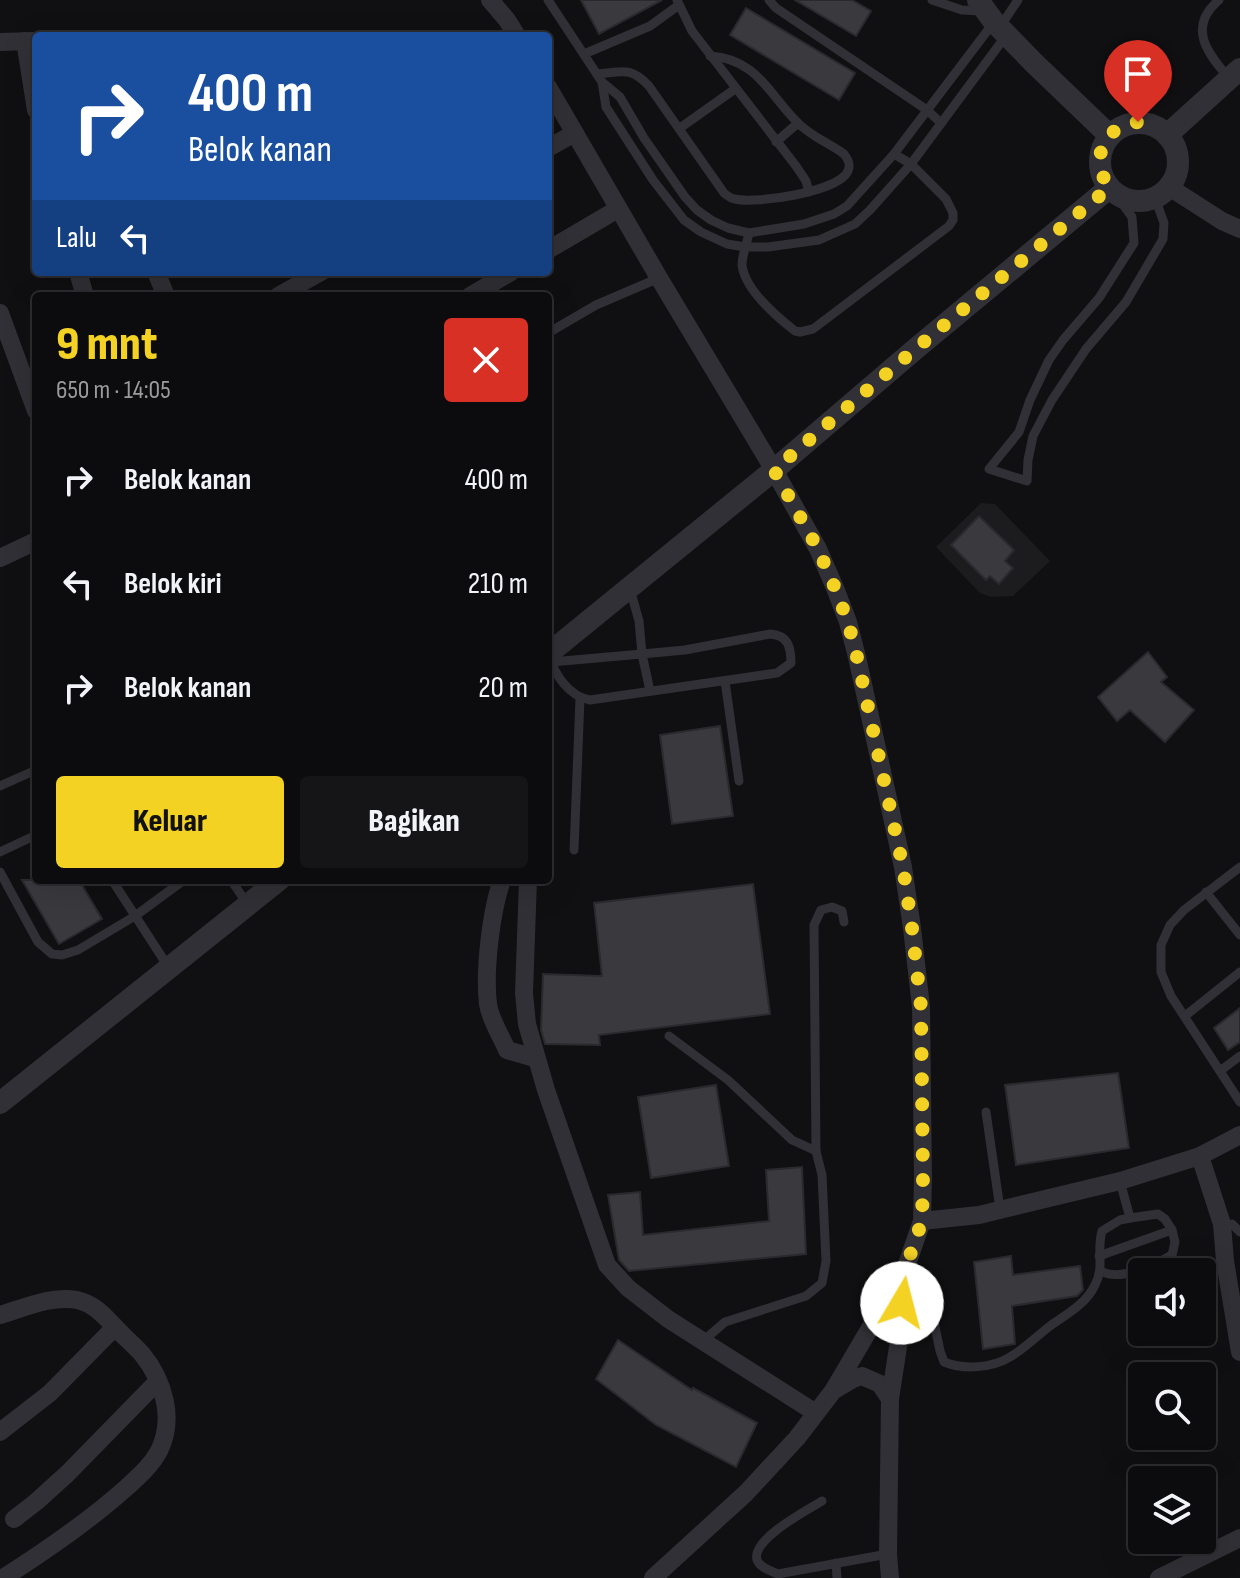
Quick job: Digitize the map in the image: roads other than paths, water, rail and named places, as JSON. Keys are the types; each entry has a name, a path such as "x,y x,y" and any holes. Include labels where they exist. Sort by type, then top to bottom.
{"street":[{"path":"490,0 514,32"},
{"path":"993,19 1065,95 1109,135"},
{"path":"0,42 30,41 32,64"},
{"path":"1167,135 1234,74"},
{"path":"552,94 818,549 848,622 857,657 903,867 921,1007 922,1221 905,1276 890,1399 890,1578"},
{"path":"1138,122 1159,128 1167,135 1174,144 1178,166 1175,177 1162,193 1142,202 1128,200 1112,192 1099,168 1099,156 1109,135 1138,122"},
{"path":"552,146 575,133"},
{"path":"552,655 913,351 1112,192"},
{"path":"1162,193 1240,229"},
{"path":"552,248 618,209"},
{"path":"285,292 314,276"},
{"path":"477,292 504,276"},
{"path":"0,313 32,400"},
{"path":"0,558 32,543"},
{"path":"0,1103 274,884"},
{"path":"501,884 487,966 488,1007 507,1050 535,1058"},
{"path":"528,884 524,993 527,1024 535,1058 607,1265 628,1288 668,1319 816,1413"},
{"path":"922,1221 979,1215 1120,1181 1200,1156 1240,1135"},
{"path":"1200,1156 1234,1226 1225,1261 1240,1352"},
{"path":"653,1578 746,1493 797,1438 833,1391 905,1276"},
{"path":"0,1315 63,1298 90,1304 103,1313 143,1356 164,1395 167,1415 165,1434 148,1468 97,1514 3,1578"},
{"path":"0,1432 50,1393 115,1327"},
{"path":"833,1391 862,1376 880,1384 890,1399"},
{"path":"14,1519 67,1474 158,1381"},
{"path":"1159,1578 1240,1538"}],"lane":[{"path":"769,0 776,8 927,110 941,123"},
{"path":"932,0 993,19"},
{"path":"550,1 600,78 620,97 672,180 697,210 728,228 749,233 804,224 847,206 894,154 993,19 1018,0"},
{"path":"1219,0 1205,14 1203,34 1211,57 1234,74"},
{"path":"584,54 650,26 678,2 692,31 796,166 809,192"},
{"path":"600,78 606,107 653,180 684,220 727,244 745,247 808,242 855,224 911,164 941,123 993,19"},
{"path":"600,78 624,72 639,75 729,197 796,196 846,175 850,168 844,154 798,123 762,80 747,67 730,59 710,56"},
{"path":"680,128 735,89"},
{"path":"776,142 798,123"},
{"path":"749,233 742,264 747,280 767,307 795,331 813,329 953,220 950,205 911,164 894,154"},
{"path":"1112,192 1132,217 1134,243 1099,298 1049,360 1019,432 989,469 1027,481 1033,436 1052,400 1086,349 1126,302 1163,239 1162,193"},
{"path":"804,224 808,242"},
{"path":"552,331 596,305 659,278"},
{"path":"1019,432 1033,436"},
{"path":"630,589 639,621 650,691"},
{"path":"552,658 685,650 770,634 784,637 791,652 791,663 777,673 590,700 580,698 571,691 552,663"},
{"path":"725,681 739,781"},
{"path":"574,850 580,698"},
{"path":"0,786 32,772"},
{"path":"0,852 32,837"},
{"path":"1240,867 1184,910 1170,925 1161,945 1161,972 1171,996 1240,1102"},
{"path":"0,872 38,942 52,954 62,955 78,950 135,916 179,884"},
{"path":"115,884 169,968"},
{"path":"234,884 248,905"},
{"path":"1206,892 1240,935"},
{"path":"703,1341 725,1322 806,1296 822,1283 826,1261 822,1175 816,1151 814,925 821,910 832,907 842,911 844,922"},
{"path":"1185,1016 1240,972"},
{"path":"669,1036 728,1080 792,1140 816,1151"},
{"path":"1220,1071 1240,1056"},
{"path":"986,1112 1000,1209"},
{"path":"1120,1181 1130,1218"},
{"path":"905,1276 927,1288 944,1362 957,1367 972,1367 993,1364 1010,1357 1088,1299 1101,1271 1098,1243 1102,1231 1130,1218 1158,1214 1165,1219 1175,1242 1172,1255 1132,1272 1113,1275 1101,1271"},
{"path":"1099,1256 1172,1230"},
{"path":"822,1501 775,1531 758,1551 757,1560 763,1567 778,1574 888,1554"},
{"path":"836,1563 837,1578"}]}
